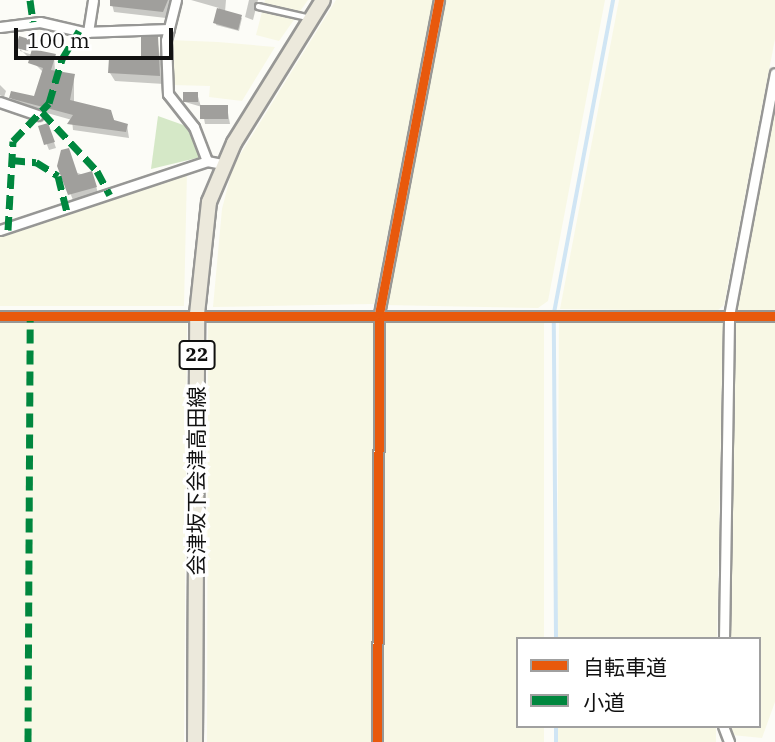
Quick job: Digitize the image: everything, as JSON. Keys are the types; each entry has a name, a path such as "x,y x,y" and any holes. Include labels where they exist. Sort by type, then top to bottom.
{"main road":[{"name":"会津坂下会津高田線","path":"195,742 197,314 209,202 223,163 323,0"}],"street":[{"path":"88,32 93,0"},
{"path":"176,0 169,29 168,93 194,127 207,161"},
{"path":"377,742 379,313 439,0"},
{"path":"0,27 40,22 88,32 169,29"},
{"path":"724,637 729,316 775,73"},
{"path":"0,102 38,115"},
{"path":"0,230 207,161 223,163"},
{"path":"0,316 379,313 775,316"}],"lane":[{"path":"258,6 311,18"}],"green space":[{"path":"265,0 308,0 279,41 256,35"},
{"path":"336,0 433,0 374,304 213,307 222,209 233,166"},
{"path":"442,0 605,0 548,301 538,308 384,305"},
{"path":"619,0 775,0 775,39 724,305 717,311 560,309"},
{"path":"169,40 275,47 242,101 209,97 210,86 172,85"},
{"path":"775,91 775,312 740,312 735,303"},
{"path":"158,116 186,126 201,157 151,169"},
{"path":"187,172 184,306 0,306 0,233"},
{"path":"544,318 544,637 516,637 516,728 544,728 544,742 383,742 383,319"},
{"path":"735,318 775,318 775,702 762,738 732,735 730,728 761,728 761,637 729,637"},
{"path":"208,319 374,322 371,742 207,742"},
{"path":"559,319 723,322 717,637 557,637"},
{"path":"0,321 187,322 184,742 0,742"},
{"path":"557,728 716,728 716,742 557,742"}],"building":[{"path":"110,0 168,0 163,12 110,6"},
{"path":"217,8 242,15 238,30 213,23"},
{"path":"19,36 32,40 28,51 16,48"},
{"path":"158,36 160,76 108,73 109,58 141,60 141,37"},
{"path":"32,49 56,54 51,70 75,74 70,100 111,110 114,120 128,124 126,132 67,124 73,115 9,98 11,91 34,96 43,68 28,63"},
{"path":"183,92 198,92 198,102 183,102"},
{"path":"200,105 228,105 228,119 200,119"},
{"path":"48,123 55,142 44,145 38,126"},
{"path":"69,148 78,175 92,171 97,187 68,195 57,166 61,150"}],"waterway":[{"path":"556,637 554,313 613,0"},
{"path":"556,728 556,742"}],"marked path":[{"path":"30,0 33,22"},
{"path":"8,230 13,141 49,103 62,59 79,31"},
{"path":"42,112 97,171 110,195"},
{"path":"11,160 36,162 58,176 67,211"},
{"path":"28,742 30,316"}],"cycle path":[{"path":"377,742 379,314 439,0"},
{"path":"0,316 775,316"}]}
